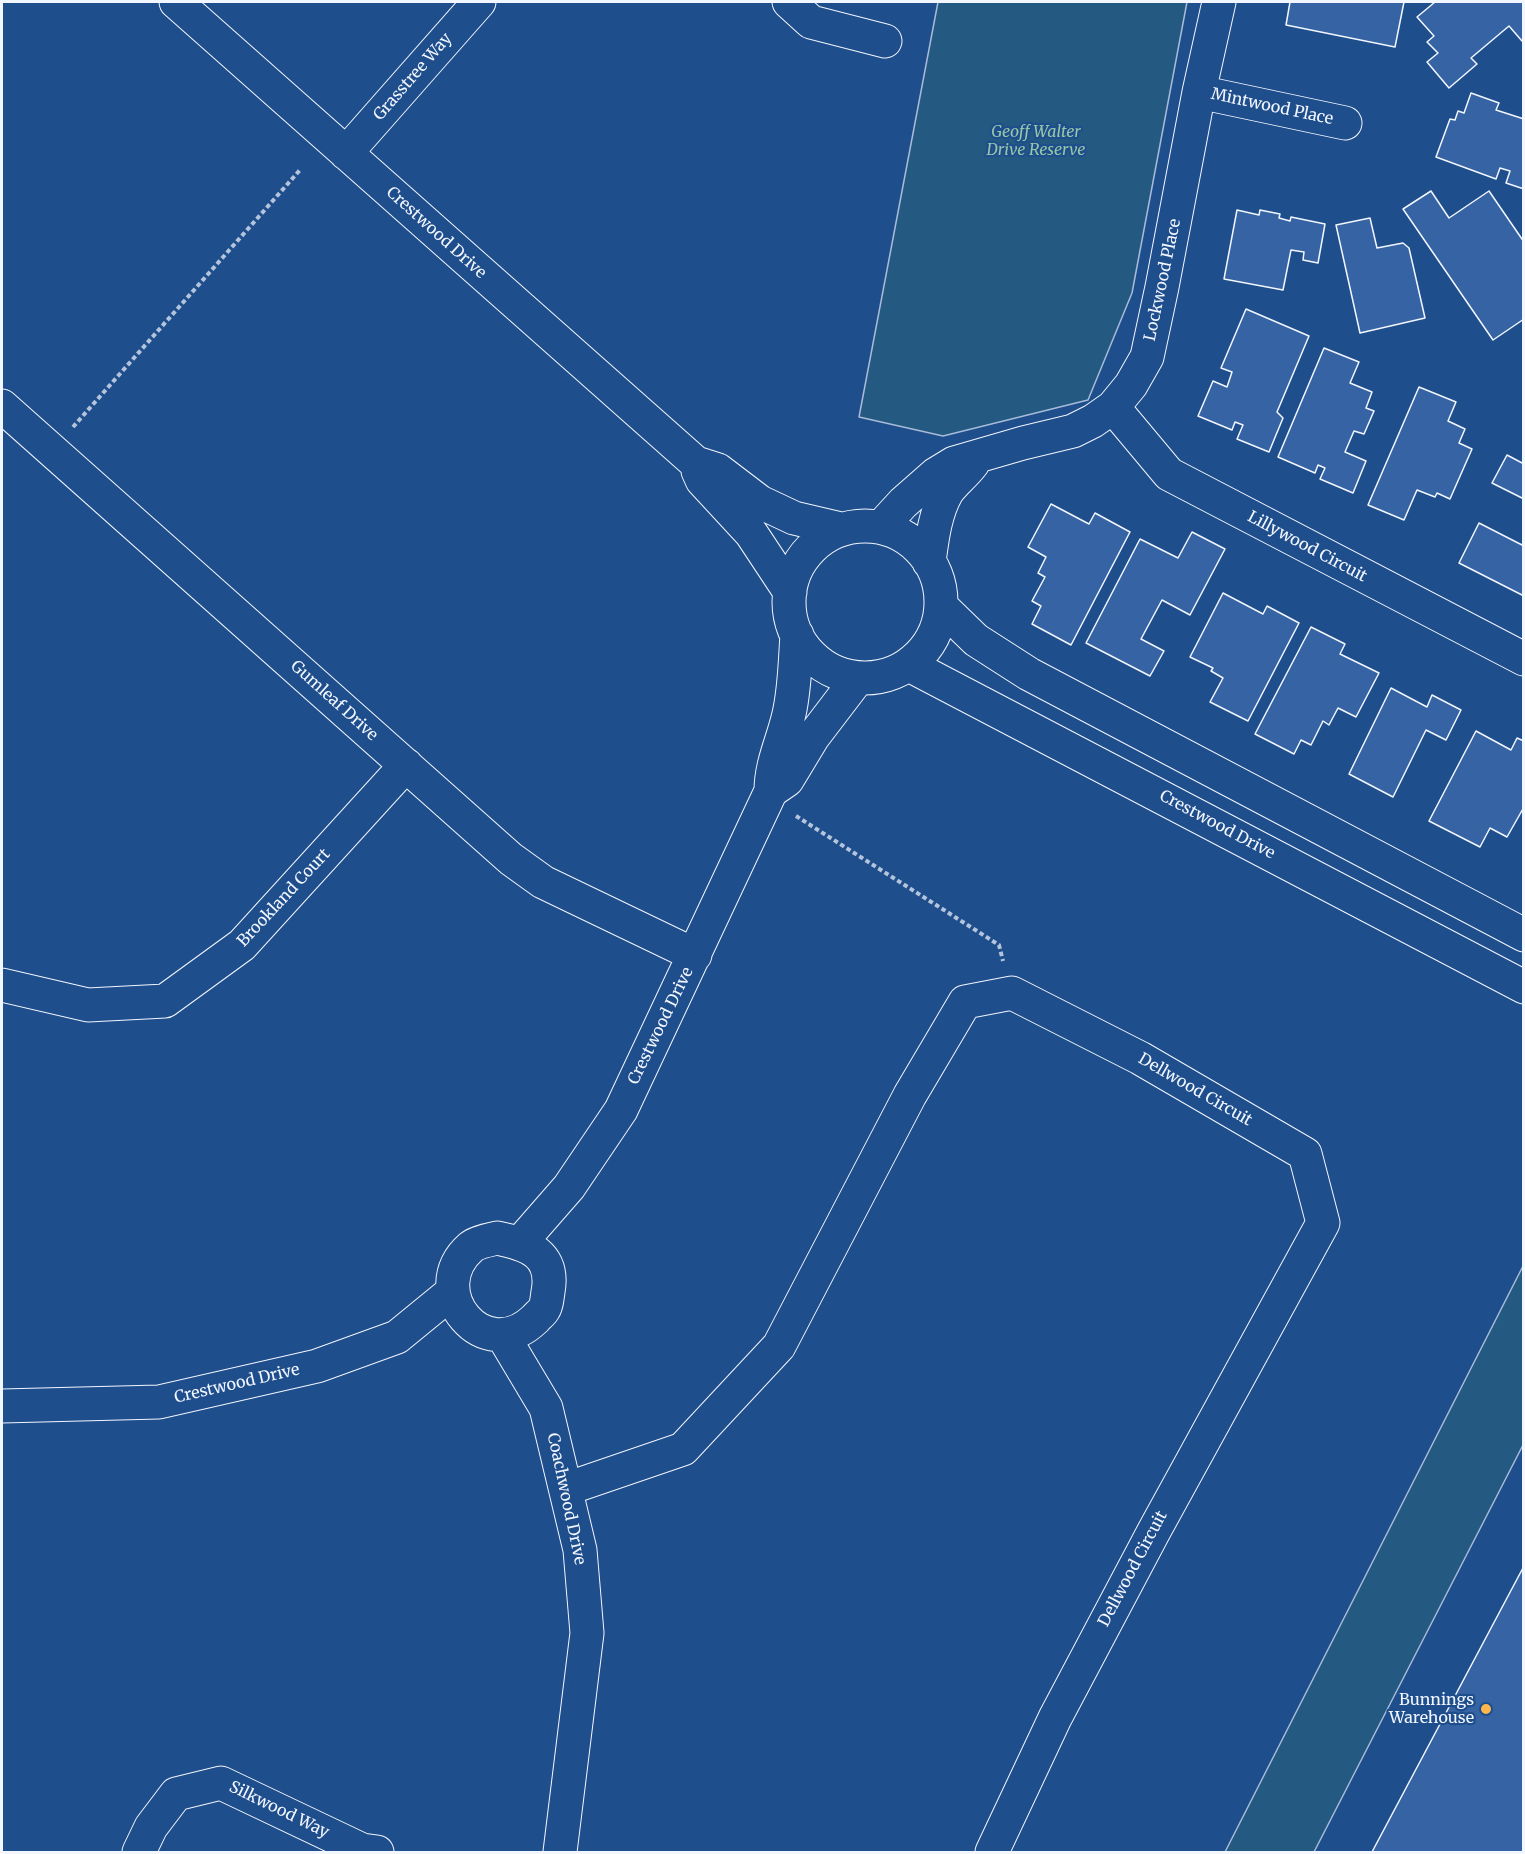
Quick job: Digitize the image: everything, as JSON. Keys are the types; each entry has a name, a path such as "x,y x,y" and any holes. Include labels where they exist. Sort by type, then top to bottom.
{"street":[{"name":"Crestwood Drive","path":"176,2 696,463 718,470 760,502 794,518 841,529"},
{"name":"Grasstree Way","path":"346,153 479,2"},
{"path":"789,2 812,22 885,41"},
{"name":"Lockwood Place","path":"881,527 903,503 936,474 954,463 1023,442 1073,431 1093,422 1113,407 1131,385 1147,357 1219,2"},
{"name":"Mintwood Place","path":"1199,92 1345,123"},
{"name":"Gumleaf Drive","path":"2,406 511,859 543,882 695,955"},
{"name":"Lillywood Circuit","path":"1113,407 1169,474 1524,659"},
{"path":"929,562 937,516 942,502 949,490 978,457"},
{"name":"Crestwood Drive","path":"696,463 702,480 751,533 790,592"},
{"path":"862,526 881,527 904,536 924,553 937,575 941,606 939,623 929,645 909,665 877,678 858,678 833,671 811,656 796,635 790,614 790,592 795,571 808,552 825,537 841,529 862,526"},
{"path":"941,606 976,640 1029,674 1524,935"},
{"name":"Crestwood Drive","path":"521,1242 569,1187 621,1110 769,794 771,773 789,714 795,676 796,635"},
{"name":"Crestwood Drive","path":"909,665 1524,987"},
{"name":"Crestwood Drive","path":"769,794 787,780 813,737 858,678"},
{"name":"Brookland Court","path":"2,985 88,1005 165,1001 242,945 406,765"},
{"path":"566,1489 683,1449 779,1346 909,1095 965,1002 1012,993"},
{"name":"Dellwood Circuit","path":"992,1852 1054,1718 1323,1223 1305,1154 1140,1058 1012,993"},
{"path":"497,1238 521,1242 540,1255 551,1278 545,1309 524,1330 503,1336 483,1332 464,1319 452,1292 456,1266 472,1246 497,1238"},
{"name":"Crestwood Drive","path":"2,1406 159,1402 317,1366 397,1337 452,1292"},
{"name":"Coachwood Drive","path":"503,1336 546,1408 580,1550 587,1633 560,1852"},
{"name":"Silkwood Way","path":"139,1852 151,1827 176,1794 222,1783 362,1850 377,1852"}],"path":[{"path":"53,450 300,170"},
{"path":"769,794 999,945 1012,993"}],"green space":[{"name":"Geoff Walter Drive Reserve","path":"938,2 1187,2 1132,293 1088,400 943,436 859,417"},
{"path":"1523,1266 1523,1445 1314,1852 1225,1852"}],"building":[{"path":"1290,2 1404,2 1395,47 1286,25"},
{"path":"1435,2 1524,2 1524,39 1522,41 1509,26 1471,58 1477,64 1449,88 1427,62 1438,53 1427,42 1434,36 1417,17"},
{"path":"1471,93 1499,103 1496,110 1524,119 1524,189 1506,183 1510,171 1500,168 1496,179 1436,157 1450,119 1455,120 1458,111 1464,113"},
{"path":"1431,191 1449,218 1489,191 1524,242 1524,319 1493,340 1403,209"},
{"path":"1237,210 1259,215 1260,210 1280,214 1279,218 1290,221 1291,217 1325,224 1318,263 1303,260 1304,252 1291,250 1283,290 1224,279"},
{"path":"1370,218 1377,248 1403,243 1409,248 1425,318 1360,333 1336,225"},
{"path":"1246,309 1309,336 1277,412 1283,418 1269,452 1237,439 1243,425 1235,422 1232,430 1198,416 1213,381 1227,387 1232,372 1221,368"},
{"path":"1324,348 1359,362 1350,383 1372,392 1366,408 1374,411 1364,434 1354,431 1345,452 1366,461 1353,493 1320,479 1325,468 1318,465 1315,473 1278,457"},
{"path":"1419,387 1456,402 1448,421 1465,429 1459,443 1472,449 1450,499 1437,493 1435,497 1417,490 1404,520 1368,505"},
{"path":"1507,455 1524,464 1524,499 1492,483"},
{"path":"1051,504 1089,524 1095,513 1130,532 1071,645 1032,624 1041,606 1032,601 1045,577 1038,573 1046,557 1028,547"},
{"path":"1479,523 1522,545 1524,541 1524,596 1459,563"},
{"path":"1192,532 1225,549 1190,615 1162,600 1141,639 1164,651 1150,676 1086,643 1140,539 1178,558"},
{"path":"1223,593 1263,614 1267,606 1299,623 1248,721 1210,702 1223,678 1211,671 1213,668 1190,657"},
{"path":"1311,627 1345,644 1340,654 1379,673 1356,717 1338,708 1329,725 1323,721 1311,745 1301,740 1294,754 1255,734"},
{"path":"1391,688 1427,707 1432,695 1461,710 1446,740 1426,730 1393,797 1349,774"},
{"path":"1476,731 1511,750 1517,738 1524,741 1524,807 1507,837 1490,828 1480,847 1429,821"},
{"name":"Bunnings Warehouse","path":"1524,1566 1524,1852 1372,1852"}],"place":[{"name":"Bunnings Warehouse","path":"1486,1709"}]}
